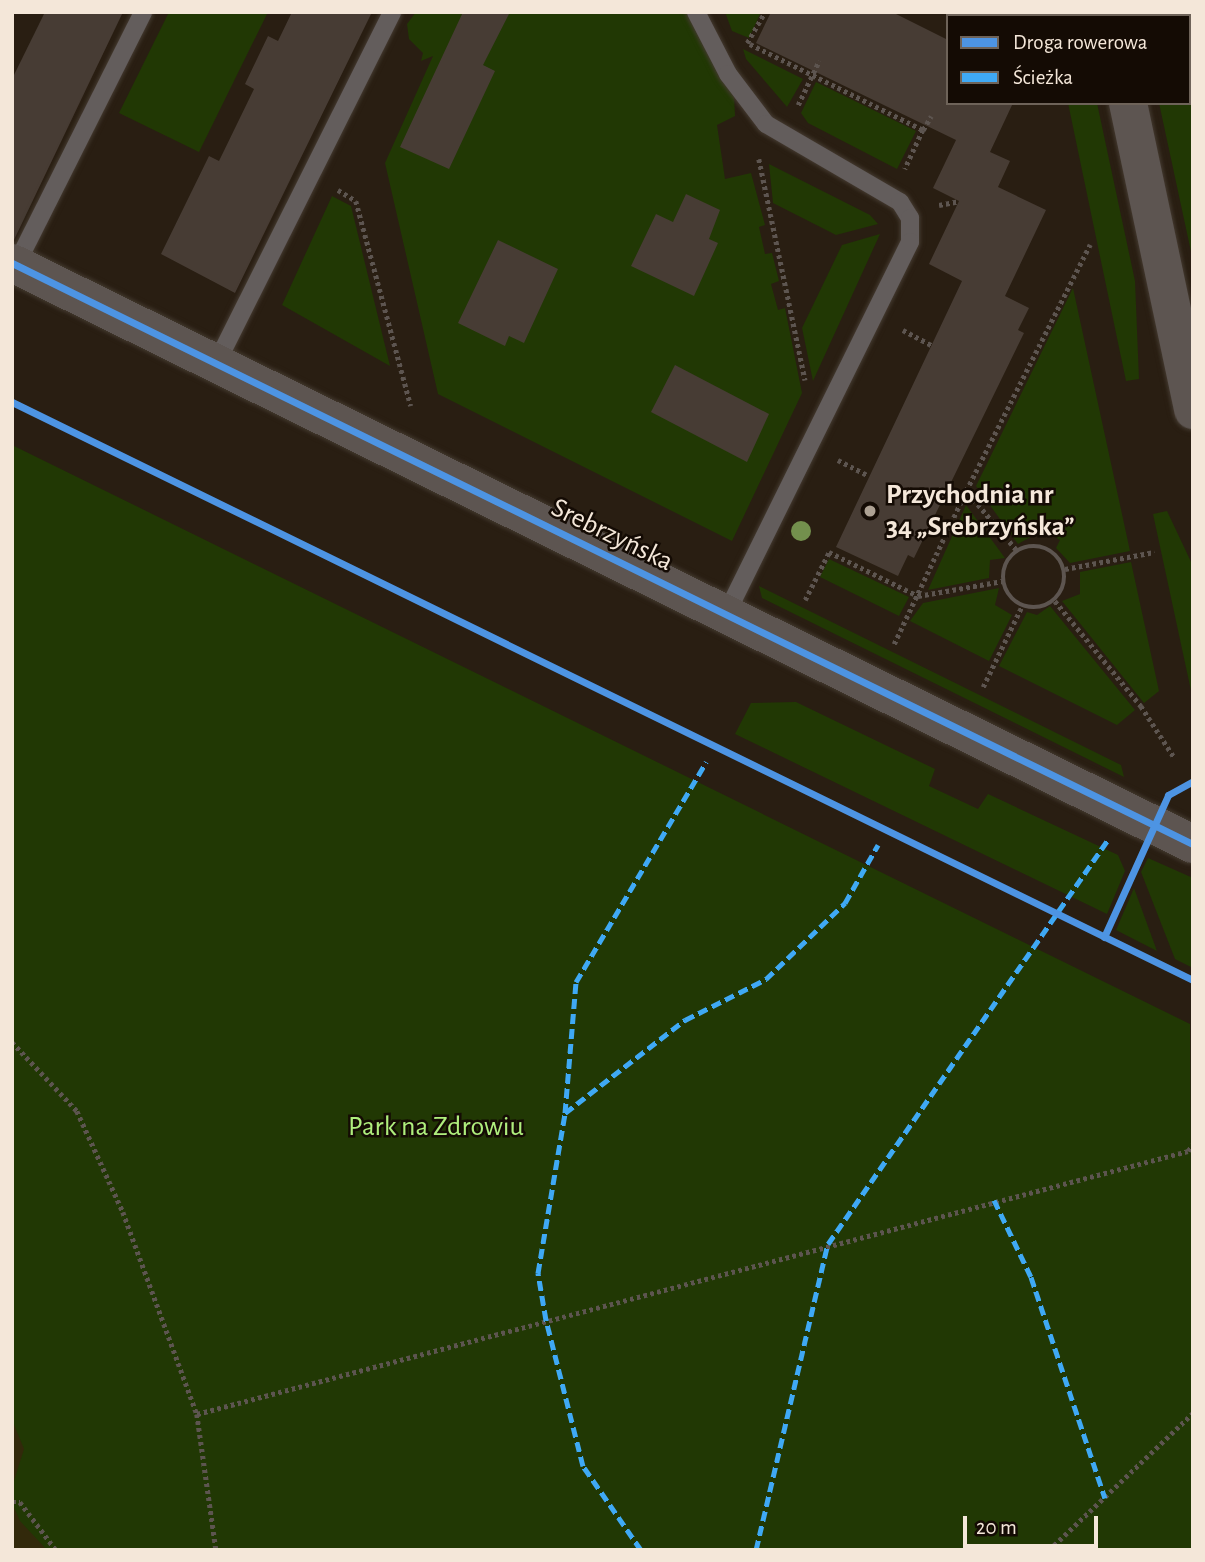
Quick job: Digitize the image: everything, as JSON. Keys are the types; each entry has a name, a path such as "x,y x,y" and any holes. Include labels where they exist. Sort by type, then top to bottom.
{"street":[{"path":"1128,105 1193,410"},
{"name":"Srebrzyńska","path":"14,264 215,366 1193,844"}],"lane":[{"path":"14,264 144,12"},
{"path":"215,366 392,12"},
{"path":"696,12 727,74 766,124 900,202 910,218 910,242 726,614"}],"path":[{"path":"750,44 765,12"},
{"path":"739,38 923,130"},
{"path":"791,118 819,61"},
{"path":"900,179 931,116"},
{"path":"766,124 754,137 807,392"},
{"path":"312,173 356,201 411,406"},
{"path":"894,644 966,491 1090,244"},
{"path":"893,325 931,345"},
{"path":"828,455 868,475"},
{"path":"966,491 1017,550"},
{"path":"1017,550 1043,547 1065,569"},
{"path":"1003,581 1017,550"},
{"path":"806,600 829,552 918,596 1003,581"},
{"path":"1065,569 1154,552"},
{"path":"1055,601 1065,569"},
{"path":"1003,581 1023,606"},
{"path":"1023,606 1055,601"},
{"path":"1055,601 1141,706 1174,757"},
{"path":"983,687 1023,606"},
{"path":"12,1042 77,1111 123,1212 197,1415 216,1550"},
{"path":"197,1415 1188,1151 1193,1144"},
{"path":"1049,1550 1193,1413"},
{"path":"12,1502 20,1502 56,1550"}],"green space":[{"path":"169,12 268,12 199,152 119,113"},
{"path":"416,12 687,12 734,95 735,116 717,125 725,179 751,173 765,225 759,227 765,254 772,253 779,281 771,284 778,310 785,308 802,393 732,541 438,394 385,163 433,56 421,61 423,53 409,39 407,24"},
{"path":"725,12 761,12 749,38 732,31"},
{"path":"743,49 803,79 787,107 746,59"},
{"path":"1191,78 1193,86 1193,261 1159,105 1191,105"},
{"path":"816,82 916,131 897,169 808,123 801,113"},
{"path":"1068,105 1097,105 1135,281 1139,379 1126,381"},
{"path":"769,164 870,215 878,224 836,235 773,203"},
{"path":"332,196 351,206 390,366 282,305"},
{"path":"880,234 813,381 802,328 842,245"},
{"path":"1073,288 1130,551 1070,563 1056,548 1060,540 1043,530 1018,544 976,486"},
{"name":"Park na Zdrowiu","path":"12,445 1190,1024 1193,1550 12,1550"},
{"path":"966,505 1005,558 990,560 989,578 928,590"},
{"path":"1167,511 1193,566 1193,700 1153,514"},
{"path":"829,559 909,597 899,616 820,577"},
{"path":"1131,562 1159,691 1144,703 1062,601 1080,594 1080,572"},
{"path":"759,586 1121,765 1124,777 762,598"},
{"path":"999,588 995,605 1012,615 989,661 910,621 923,603"},
{"path":"1050,606 1135,710 1117,725 999,666 1027,612 1037,615"},
{"path":"796,702 935,769 929,786 978,809 988,794 1118,855 1125,871 1107,914 735,734 751,703"},
{"path":"1148,858 1193,878 1193,968 1175,959 1141,872"},
{"path":"1134,888 1157,951 1116,930"}],"sand":[{"path":"12,1420 24,1449 12,1487"},
{"path":"12,1503 20,1521 47,1550 12,1550"}],"building":[{"path":"45,12 123,12 13,242 12,79"},
{"path":"292,12 372,12 235,293 161,254 209,156 219,161 254,89 245,84 268,36 278,41"},
{"path":"463,12 510,12 483,65 495,71 449,169 400,147"},
{"path":"771,12 892,12 946,39 946,105 1012,105 990,152 1010,161 998,187 1046,210 1005,296 1029,308 1018,330 1024,333 914,558 908,555 898,576 836,547 962,281 929,264 959,201 933,188 956,140 756,43"},
{"path":"686,194 720,210 709,239 718,243 694,296 631,266 656,214 673,222"},
{"path":"498,240 558,269 524,343 509,336 505,346 458,323"},
{"path":"675,365 769,414 747,462 651,412"}],"marked path":[{"path":"1191,31 1193,39"},
{"path":"565,1113 576,982 706,762"},
{"path":"756,1550 828,1244 1108,840"},
{"path":"641,1550 583,1466 546,1320 538,1273 565,1113 685,1020 766,979 845,903 878,845"},
{"path":"994,1200 1031,1277 1105,1498"}],"cycle path":[{"path":"12,263 1193,844"},
{"path":"12,402 1193,980"},
{"path":"1104,937 1168,795 1193,781"}],"place":[{"name":"Przychodnia nr 34 „Srebrzyńska”","path":"870,511"}]}
